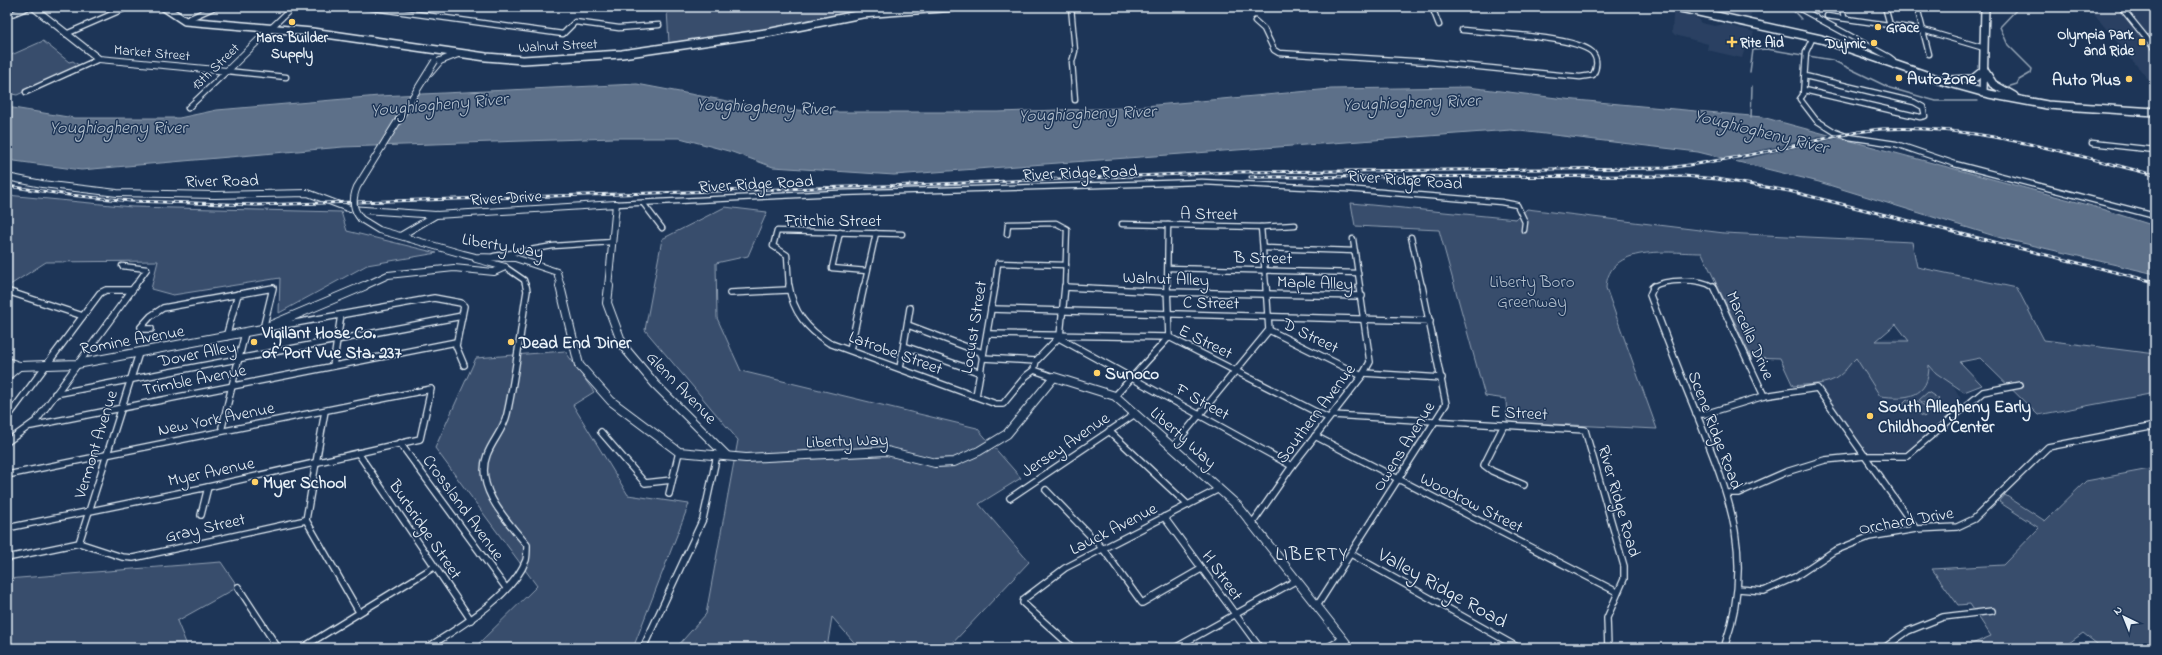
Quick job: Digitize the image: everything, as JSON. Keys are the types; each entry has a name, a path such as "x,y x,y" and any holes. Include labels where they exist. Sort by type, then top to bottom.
{"main road":[{"name":"Walnut Street","path":"164,7 185,21 341,35 516,60 622,54 772,32 862,14 956,7"},
{"path":"1676,7 1709,10 1813,37 1983,91 2020,99 2083,108"},
{"path":"1983,91 1985,7"},
{"path":"1891,62 1934,79 2030,103 2155,112"},
{"path":"1945,79 1956,81 1973,79 1984,70"},
{"path":"1984,70 1993,84 2006,93 2020,99"}],"street":[{"path":"7,16 29,7"},
{"name":"Market Street","path":"33,7 99,59 286,77"},
{"path":"66,34 121,8 128,7"},
{"path":"185,21 215,7"},
{"name":"13th Street","path":"188,108 293,7"},
{"path":"366,7 563,34 575,22 619,28 659,25"},
{"path":"1071,7 1075,51 1072,62 1075,100"},
{"path":"1432,7 1439,25"},
{"path":"1797,7 1827,25 1890,57 1893,60 1891,62"},
{"path":"1842,7 1844,18"},
{"path":"1885,7 1890,25"},
{"path":"1917,7 1929,54"},
{"path":"2121,7 2155,49"},
{"path":"1827,16 1923,30 1984,48"},
{"path":"1255,21 1264,29 1274,50 1279,53 1445,63 1500,70 1580,77 1593,75 1597,69 1596,58 1591,51 1572,44 1462,30"},
{"path":"1813,37 1806,52 1804,90 1800,99 1816,120 1842,135 1867,141 1896,144 1955,164 2087,197 2155,216"},
{"path":"438,61 441,50"},
{"path":"438,61 461,53"},
{"path":"26,92 99,59"},
{"name":"Liberty Way","path":"438,61 424,79 357,187 353,202 354,209 361,219 379,230 402,235 470,256 515,258 557,272 579,365 611,401 679,452 775,458 888,451 935,463 954,462 978,451 1008,434 1054,377 1116,396 1238,506 1350,648"},
{"path":"1804,90 1920,117 1925,116 1923,107 1914,102 1805,76"},
{"path":"2092,143 2155,150"},
{"name":"River Road","path":"7,177 42,184 116,193 208,195 308,193 350,209 436,215"},
{"name":"River Ridge Road","path":"616,204 838,193 1202,182 1239,183 1369,190 1501,202 1517,205 1525,222 1524,230"},
{"path":"643,203 662,228"},
{"name":"River Drive","path":"402,235 436,215 616,204"},
{"name":"Glenn Avenue","path":"616,204 607,303 623,346 655,384 701,428 727,456"},
{"path":"1007,234 1008,224 1056,223 1067,229 1065,287 1059,337 1036,361 1034,370 1054,377"},
{"name":"A Street","path":"1122,224 1261,227 1295,226"},
{"path":"1116,396 1169,337 1166,315 1168,225"},
{"path":"1173,447 1200,416 1269,330 1261,227"},
{"name":"Fritchie Street","path":"773,246 777,231 902,234"},
{"path":"840,232 832,268 867,271"},
{"path":"850,350 876,233"},
{"name":"Owens Avenue","path":"1317,606 1399,480 1446,404 1442,378 1411,237"},
{"name":"Southern Avenue","path":"1252,524 1292,466 1363,374 1370,358 1366,319 1353,239"},
{"path":"492,257 537,247 573,243 612,242"},
{"name":"Latrobe Street","path":"773,246 787,256 788,290 798,313 819,337 996,404 1003,404 1026,376 1034,370"},
{"name":"Maple Alley","path":"1263,248 1355,251"},
{"path":"427,648 471,620 506,588 521,571 529,551 527,544 492,504 488,493 484,468 488,452 507,416 527,291 524,280 505,267 470,256"},
{"name":"Locust Street","path":"976,396 988,334 998,263 1066,265"},
{"path":"7,442 32,426 147,269 122,266"},
{"name":"Romine Avenue","path":"262,329 306,312 388,275 454,268 494,272 505,267"},
{"name":"B Street","path":"1168,268 1358,273"},
{"name":"Scene Ridge Road","path":"1713,286 1702,281 1661,282 1652,287 1650,296 1727,493 1736,541 1738,589 1729,636 1724,648"},
{"name":"Marcella Drive","path":"1713,286 1764,396"},
{"name":"Walnut Alley","path":"1065,287 1167,292 1267,294"},
{"path":"151,329 143,330 141,327 150,316 163,308 273,288 262,329"},
{"path":"7,418 103,291 131,290"},
{"path":"730,293 788,290"},
{"path":"7,291 83,316"},
{"path":"226,337 238,294"},
{"name":"Maple Alley","path":"1267,294 1362,296"},
{"name":"Romine Avenue","path":"7,362 19,366 77,364 434,298 463,305 462,316"},
{"path":"900,368 910,308"},
{"name":"C Street","path":"991,309 1166,315 1430,321"},
{"path":"333,366 341,315"},
{"path":"462,316 456,342 464,365"},
{"name":"Dover Alley","path":"55,394 462,316"},
{"path":"908,325 980,352 984,358 1036,361"},
{"name":"D Street","path":"1269,330 1363,374 1442,378"},
{"path":"222,427 245,333"},
{"name":"E Street","path":"988,334 1059,337 1169,337 1236,372 1330,416 1584,430"},
{"name":"F Street","path":"1059,337 1292,466"},
{"name":"Trimble Avenue","path":"32,426 456,342"},
{"path":"904,346 980,374"},
{"name":"Vermont Avenue","path":"78,542 139,353"},
{"path":"7,376 19,366"},
{"path":"1727,493 1738,493 1786,472 1825,460 1865,456 1907,456 1969,402 1983,392 2020,385"},
{"path":"1696,414 1704,414 1764,396 1817,388 1916,530"},
{"name":"New York Avenue","path":"7,475 431,389 420,438"},
{"path":"325,411 306,520 359,612"},
{"name":"Jersey Avenue","path":"1010,498 1135,414"},
{"path":"1504,425 1484,465 1492,471 1524,485"},
{"name":"Orchard Drive","path":"1738,589 1764,591 1794,577 1834,551 1869,537 1916,530 1957,527 1974,519 2048,447 2155,426"},
{"name":"River Ridge Road","path":"1584,430 1624,566 1624,579 1616,592 1607,618 1608,648"},
{"path":"1109,431 1188,505"},
{"path":"601,432 645,483 672,480"},
{"name":"Woodrow Street","path":"1315,436 1616,592"},
{"name":"Myer Avenue","path":"7,528 89,510 208,487 420,438"},
{"name":"Crossland Avenue","path":"400,443 506,588"},
{"path":"669,494 679,452"},
{"name":"Burbridge Street","path":"358,453 471,620"},
{"path":"643,648 703,519 717,455"},
{"path":"201,515 208,487"},
{"name":"Lauck Avenue","path":"1073,648 1023,603 1024,599 1065,568 1219,489"},
{"path":"1046,490 1103,549 1142,603 1201,569"},
{"name":"H Street","path":"1164,517 1260,648"},
{"name":"Gray Street","path":"78,542 122,557 133,558 306,520"},
{"path":"7,558 78,542"},
{"name":"Valley Ridge Road","path":"1351,554 1518,648"},
{"path":"302,648 434,567"},
{"path":"1175,648 1297,580"},
{"path":"238,587 278,648"},
{"path":"1884,648 1908,631 1943,617 1992,611"},
{"path":"1326,648 1343,639"}],"shaded area":[{"path":"1753,7 1750,18 1722,12 1717,8"},
{"path":"2088,7 2155,7 2155,87 2153,85"},
{"path":"1678,12 1697,18 1701,23 1715,26 1724,24 1754,32 1751,41 1746,44 1742,58 1707,50 1708,44 1675,35 1672,32 1673,13"},
{"path":"1885,338 1915,339 1951,382 1960,397 1960,404 1923,439 1905,453 1898,454 1866,452 1824,393 1810,386 1789,354"}],"green space":[{"path":"682,7 861,7 859,12 778,28 669,43 667,10"},
{"path":"43,41 69,62 73,61 80,66 17,95 7,93 7,57"},
{"path":"7,195 132,207 341,212 347,231 437,253 367,265 279,313 280,278 173,295 151,289 158,261 46,262 7,287"},
{"name":"Liberty Boro Greenway","path":"1351,203 1516,219 1527,209 1724,233 1912,242 1917,267 2017,288 2044,340 2155,354 2155,393 2038,415 1980,358 1960,362 1982,385 1964,392 1936,373 1929,365 1925,385 1920,391 1907,396 1899,397 1880,396 1856,358 1844,372 1829,382 1793,386 1780,358 1751,357 1702,253 1658,252 1629,257 1617,264 1609,274 1606,288 1657,429 1507,422 1506,399 1485,396 1439,230 1355,226","holes":["1896,324 1909,341 1876,341"]},
{"path":"725,207 767,212 748,256 716,263 717,318 741,371 977,428 1021,478 979,504 1029,562 948,648 859,648 832,617 827,648 676,648 706,614 738,440 645,330 662,239"},
{"path":"565,351 594,392 573,405 628,495 689,504 635,643 630,648 474,648 537,586 435,448 476,358"},
{"path":"1928,392 1939,399 1931,407 1919,400"},
{"path":"1907,399 1914,403 1917,401 1931,410 1924,417 1903,403"},
{"path":"2155,468 2155,648 2102,648 2083,633 2062,648 1962,648 1991,636 1970,604 1958,605 1932,569 2003,565 2039,528 1999,502 2005,495 2045,521 2086,481"},
{"path":"221,562 238,587 177,621 188,648 7,648 7,579"}],"water":[{"name":"Youghiogheny River","path":"637,84 754,106 819,112 997,112 1123,108 1331,89 1468,87 1565,99 1762,117 2092,206 2155,226 2155,274 2001,238 1819,182 1698,152 1511,130 894,175 773,167 732,152 680,138 614,138 343,147 81,170 7,160 7,107 74,118 179,118 217,110 379,96"}],"pier":[{"path":"1833,134 1843,137 1731,162 1721,159"}],"waterway":[{"path":"1790,7 1801,19"},
{"path":"2004,88 2017,84 2019,80 2031,73 2032,69 2008,45 2000,27 2019,7"},
{"path":"1750,72 1753,50 1767,49 1832,60 1890,88 1936,101 1978,101"},
{"name":"Youghiogheny River","path":"1751,118 1752,86"}],"railway":[{"path":"7,186 69,195 131,201 256,205 915,185 1234,172 1668,168 1785,148 1862,131 1882,129 1951,131 1986,136 2054,149 2155,175"},
{"path":"1250,177 1684,176 1717,179 1789,191 2155,282"}],"place":[{"name":"Mars Builder Supply","path":"292,22"},
{"name":"Grace","path":"1878,27"},
{"name":"Rite Aid","path":"1732,42"},
{"name":"Olympia Park and Ride","path":"2142,42"},
{"name":"Dujmic","path":"1874,43"},
{"name":"AutoZone","path":"1899,78"},
{"name":"Auto Plus","path":"2129,79"},
{"name":"Vigilant Hose Co. of Port Vue Sta. 237","path":"254,342"},
{"name":"Dead End Diner","path":"511,342"},
{"name":"Sunoco","path":"1097,373"},
{"name":"South Allegheny Early Childhood Center","path":"1870,416"},
{"name":"Myer School","path":"255,482"}],"district":[{"name":"LIBERTY","path":"1312,553"}]}
